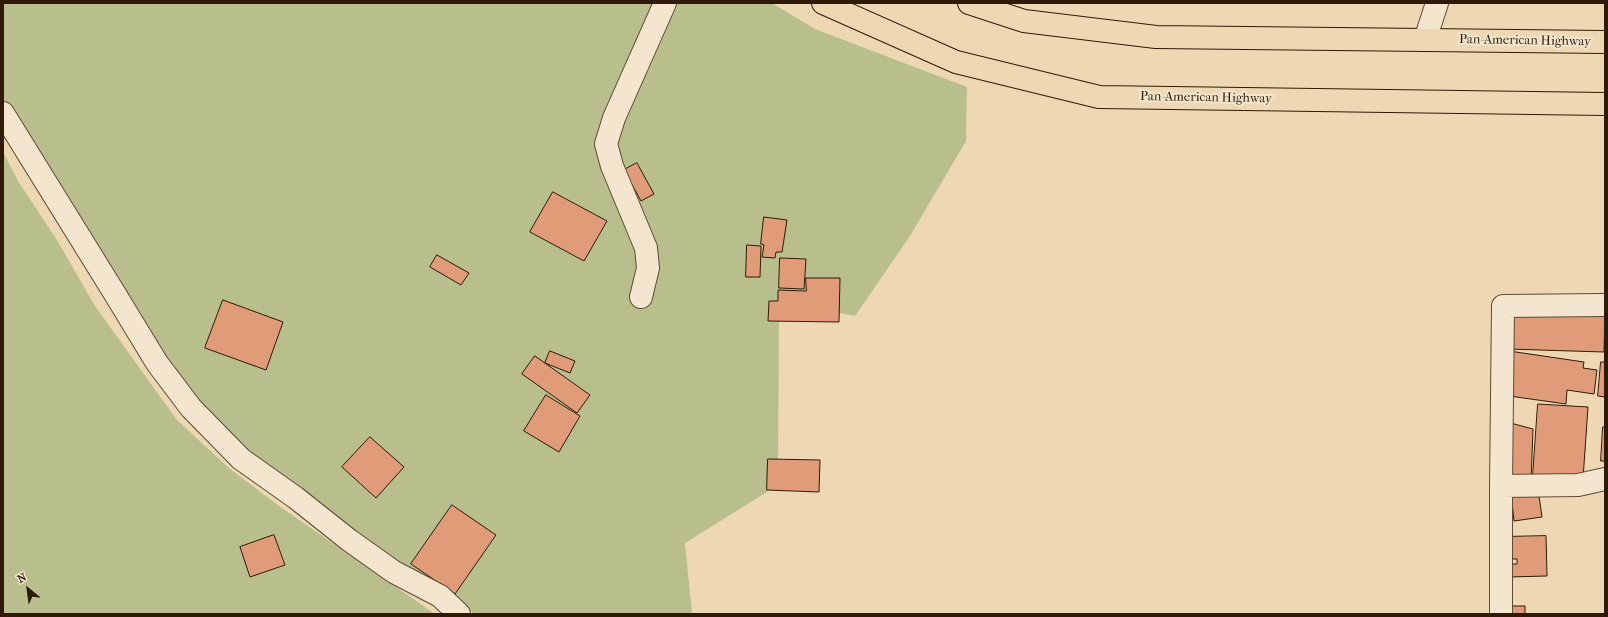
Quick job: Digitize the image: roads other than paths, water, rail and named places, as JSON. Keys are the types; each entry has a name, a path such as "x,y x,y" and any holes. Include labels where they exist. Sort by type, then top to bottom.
{"highway":[{"name":"Pan-American Highway","path":"823,3 956,62 1098,97 1605,104"},
{"name":"Pan-American Highway","path":"969,3 1024,21 1156,37 1605,42"}],"street":[{"path":"641,297 648,268 646,248 612,166 606,144 614,118 665,3"},
{"path":"1425,40 1437,3"},
{"path":"3,113 116,294 156,362 191,408 241,459 375,559 394,572 440,596 459,614"},
{"path":"1501,614 1503,306 1605,305"},
{"path":"1501,486 1578,485 1605,479"}]}
